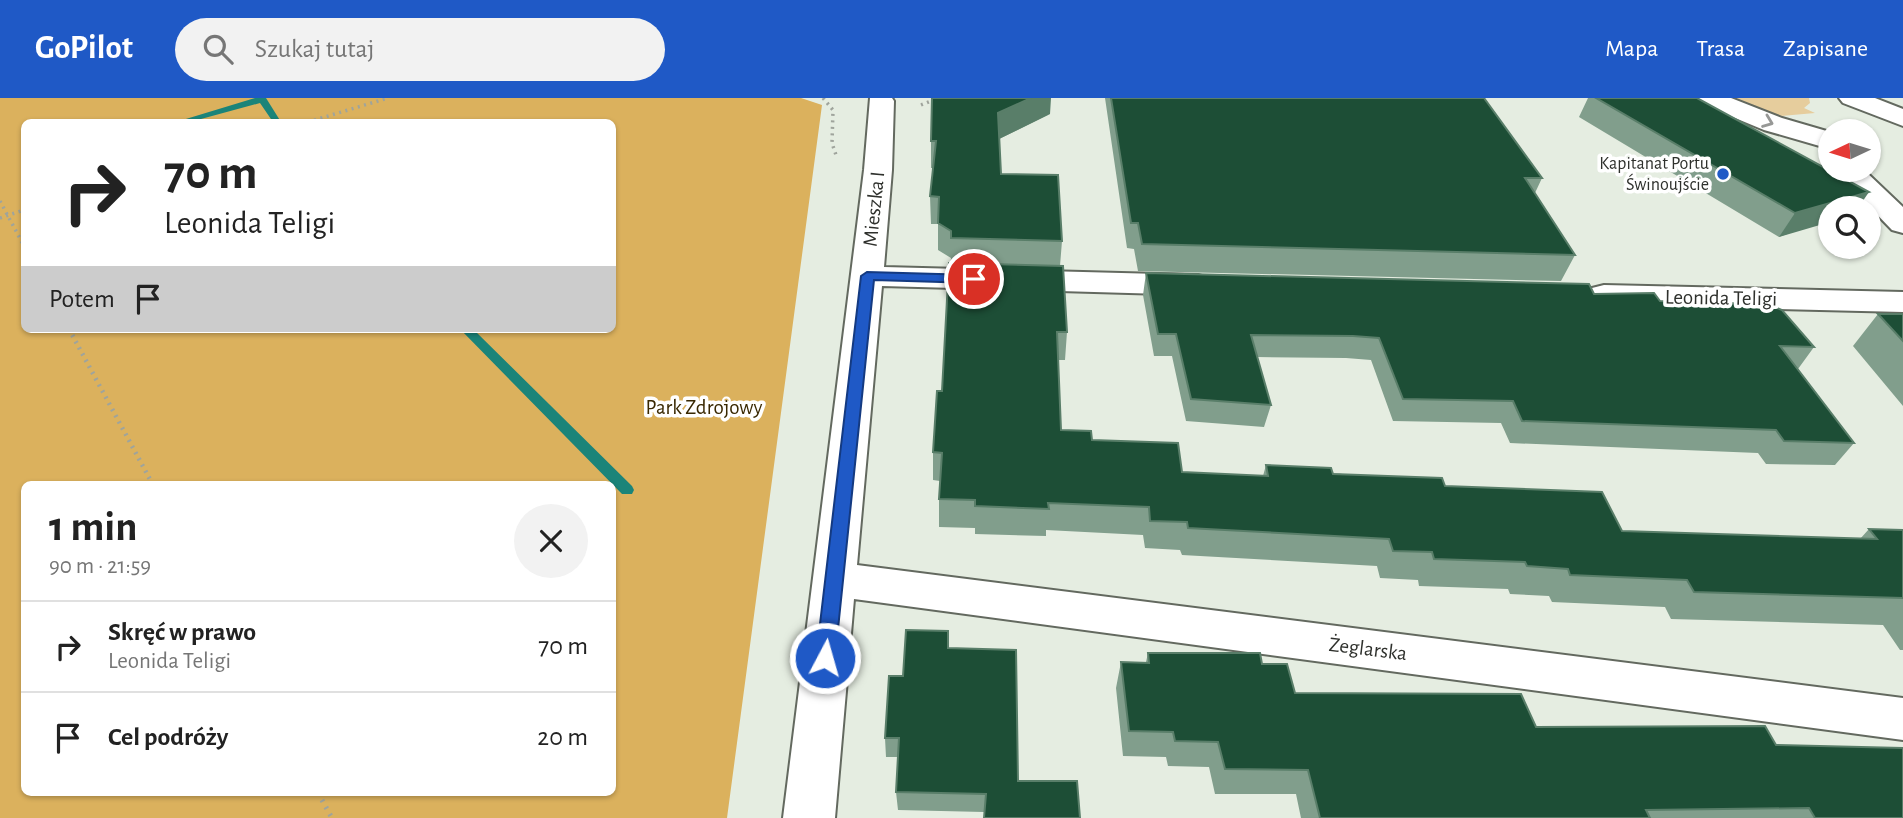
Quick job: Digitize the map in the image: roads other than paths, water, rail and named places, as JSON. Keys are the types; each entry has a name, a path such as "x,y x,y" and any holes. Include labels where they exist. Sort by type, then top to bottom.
{"street":[{"path":"1708,98 1773,124 1818,138"},
{"path":"1852,98 1903,118"},
{"name":"Mieszka I","path":"809,818 886,99"},
{"path":"1854,119 1878,108"},
{"path":"1860,182 1903,224"},
{"path":"867,276 1224,285"},
{"name":"Leonida Teligi","path":"1571,294 1903,302"},
{"name":"Żeglarska","path":"833,579 1903,719"}],"waterway":[{"path":"192,119 262,99"},
{"path":"262,99 276,119"},
{"path":"470,333 627,490"}],"place":[{"name":"Kapitanat Portu Świnoujście","path":"1723,174"}],"park label":[{"name":"Park Zdrojowy","path":"704,407"}]}
